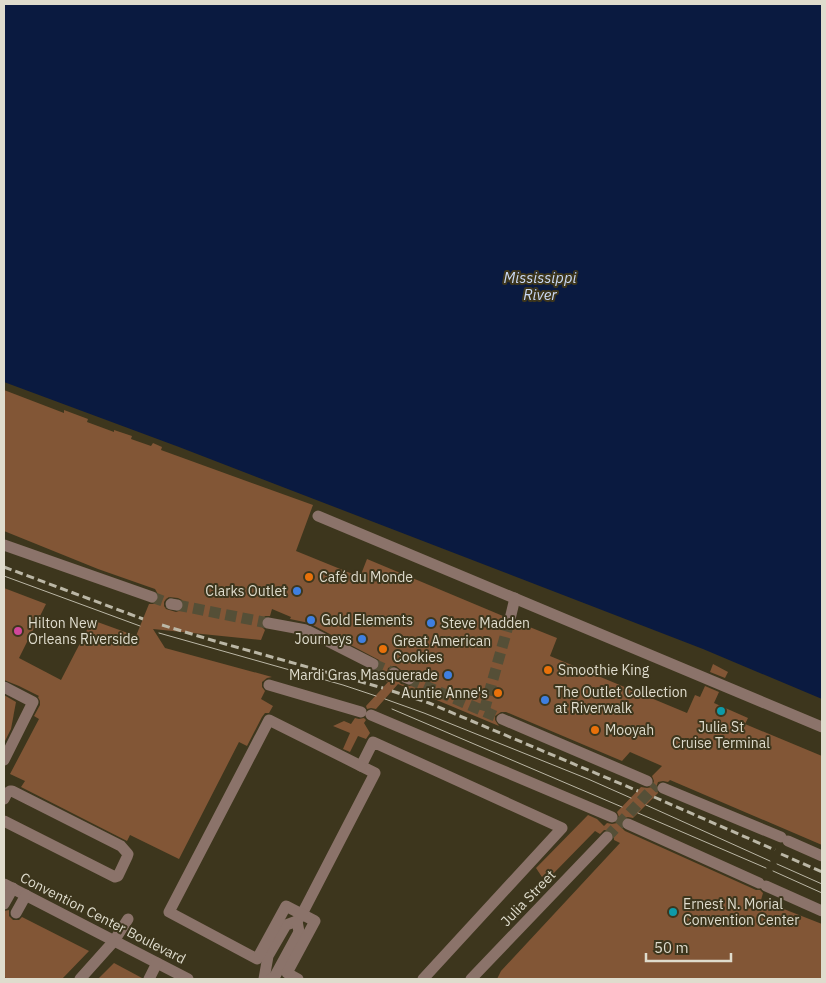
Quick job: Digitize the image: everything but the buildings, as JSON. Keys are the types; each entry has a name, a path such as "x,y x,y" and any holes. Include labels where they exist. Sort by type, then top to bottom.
{"street":[{"path":"318,516 822,728"},
{"path":"4,545 152,597"},
{"path":"510,619 515,598"},
{"path":"268,623 306,630 373,664"},
{"path":"269,684 366,713 612,817"},
{"path":"4,687 33,702 4,760"},
{"path":"502,719 647,781"},
{"path":"271,979 275,976 299,932 300,917 374,773 269,720 169,912 257,959 286,906 300,917 315,921 287,973 298,979"},
{"path":"361,766 373,742 562,828 423,979"},
{"path":"663,788 822,856"},
{"path":"4,799 7,793 12,791 121,846 128,854 118,876 115,877 4,821"},
{"path":"628,824 822,911"},
{"name":"Julia Street","path":"471,979 607,837"},
{"path":"4,904 8,886"},
{"name":"Convention Center Boulevard","path":"8,886 188,979"},
{"path":"16,913 26,895"},
{"path":"264,979 268,956 286,925 300,917"},
{"path":"80,979 114,940 128,919"},
{"path":"149,979 157,963"}],"water":[{"name":"Mississippi River","path":"4,4 822,4 822,699 703,649 179,447 4,382"}],"tunnel":[{"path":"152,597 171,604"},
{"path":"177,605 268,623"},
{"path":"484,711 510,619"},
{"path":"373,664 394,673"},
{"path":"409,679 502,719"},
{"path":"607,837 656,785"}],"tram line":[{"path":"4,576 140,626"},
{"path":"159,633 376,696"},
{"path":"385,699 424,713 631,798"},
{"path":"392,709 622,807"},
{"path":"646,805 770,861"},
{"path":"638,813 766,868"},
{"path":"777,864 822,884"},
{"path":"773,871 822,893"}],"railway":[{"path":"4,567 143,619"},
{"path":"162,625 383,688"},
{"path":"392,691 429,703 638,791"},
{"path":"654,797 775,850"},
{"path":"781,854 822,872"}],"place":[{"name":"Café du Monde","path":"309,577"},
{"name":"Clarks Outlet","path":"297,591"},
{"name":"Gold Elements","path":"311,620"},
{"name":"Steve Madden","path":"431,623"},
{"name":"Hilton New Orleans Riverside","path":"18,631"},
{"name":"Journeys","path":"362,639"},
{"name":"Great American Cookies","path":"383,649"},
{"name":"Smoothie King","path":"548,670"},
{"name":"Mardi Gras Masquerade","path":"448,675"},
{"name":"Auntie Anne's","path":"498,693"},
{"name":"The Outlet Collection at Riverwalk","path":"545,700"},
{"name":"Julia St Cruise Terminal","path":"721,711"},
{"name":"Mooyah","path":"595,730"},
{"name":"Ernest N. Morial Convention Center","path":"673,912"}]}
